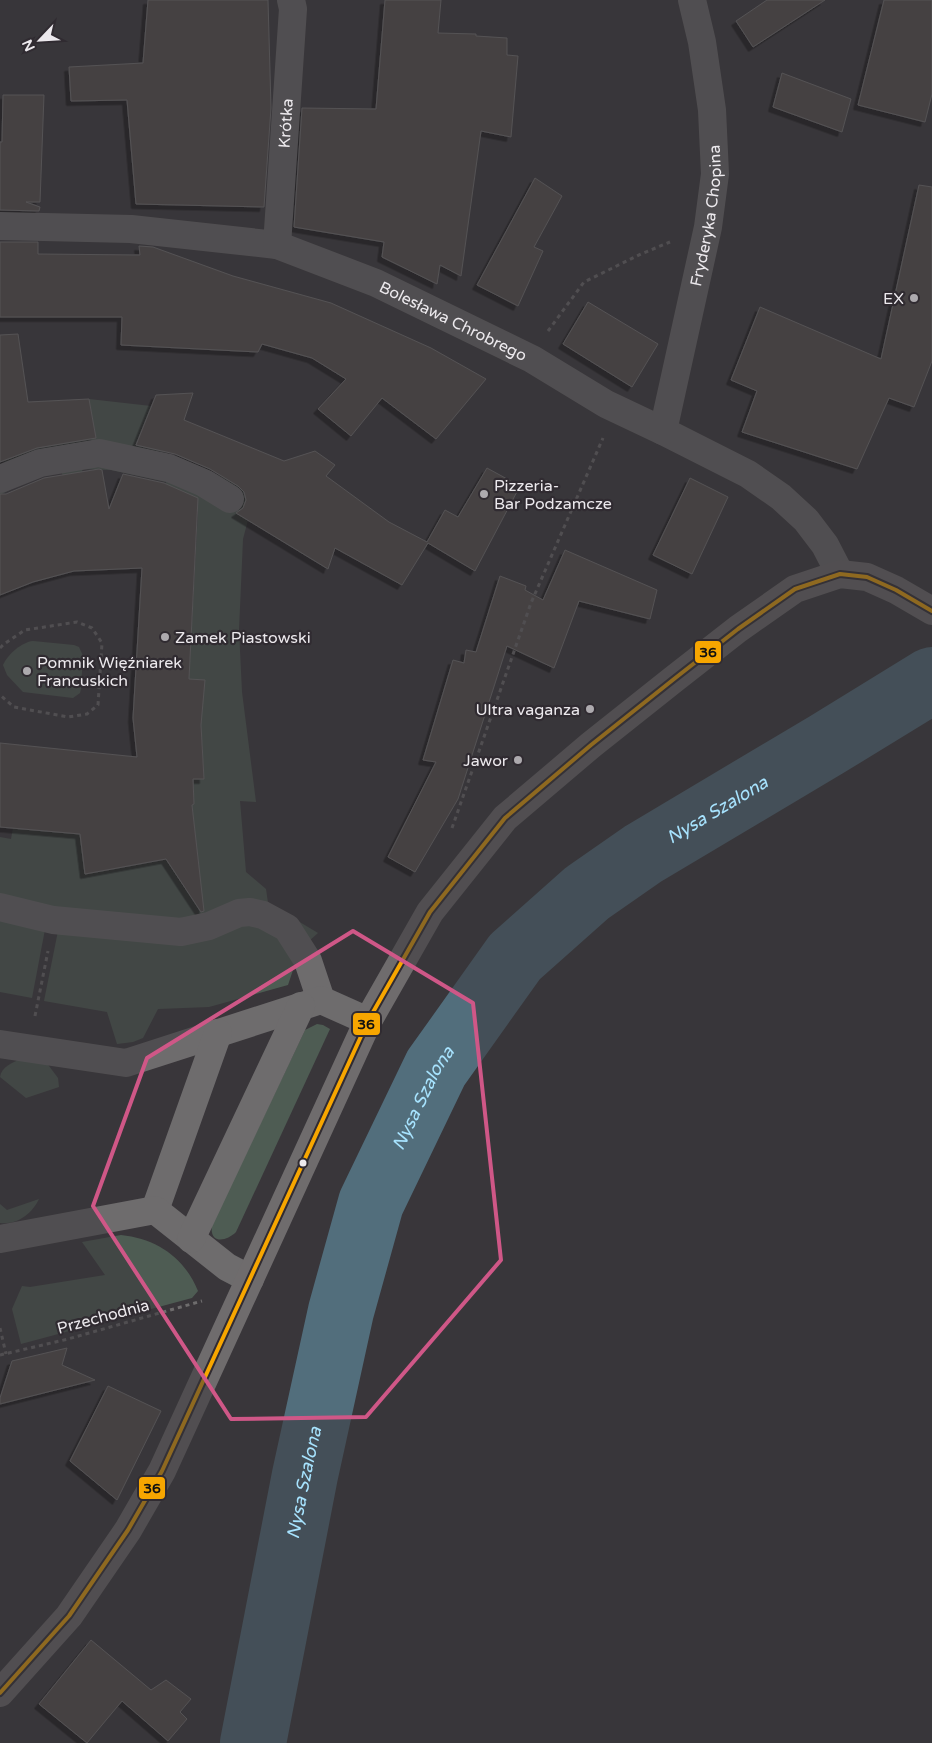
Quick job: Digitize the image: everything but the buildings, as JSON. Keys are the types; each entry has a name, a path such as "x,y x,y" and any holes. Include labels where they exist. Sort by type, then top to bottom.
{"main road":[{"path":"0,1693 69,1616 128,1530 162,1471 368,1021 430,912 505,818 591,745 738,629 795,589 840,574 867,577 896,590 932,611"}],"street":[{"name":"Krótka","path":"277,245 293,9 291,0"},
{"name":"Fryderyka Chopina","path":"663,430 708,227 715,174 712,110 702,42 692,0"},
{"name":"Bolesława Chrobrego","path":"0,226 131,229 277,245 376,282 532,359 606,404 663,430 748,474 781,496 806,520 825,545 840,574"},
{"path":"0,479 40,463 99,453 169,468 204,483 230,499"},
{"path":"0,907 53,920 181,932 209,926 239,913 250,912 263,915 287,928 308,961 311,1003 191,1239"},
{"path":"0,1044 126,1064 311,1003 368,1021"},
{"path":"155,1210 218,1034"},
{"path":"0,1239 155,1210 227,1267 250,1279"}],"path":[{"path":"532,359 550,327 584,282 641,254 708,227"},
{"path":"450,835 531,603 607,431"},
{"path":"0,648 26,630 77,622 92,628 102,643 98,706 87,714 68,717 14,707 0,695"},
{"path":"28,1049 49,950"},
{"name":"Przechodnia","path":"0,1355 68,1339 204,1301"},
{"path":"0,1328 6,1354"}],"highlighted area":[{"path":"353,931 473,1003 501,1260 366,1417 231,1419 93,1206 147,1058"}],"green space":[{"path":"89,399 151,406 137,441 263,494 248,520 243,539 239,630 242,692 256,802 240,801 246,872 266,889 268,903 318,933 309,941 294,926 174,923 0,900 0,837 11,839 13,828 80,834 86,874 170,859 179,879 184,880 199,869 192,805 194,804 193,779 204,779 202,742 189,679 198,511 167,511 166,482 111,470 82,469 88,507 71,506 61,470 36,476 0,495 0,484 34,471 157,461 5,472 3,442 95,435"},
{"path":"33,641 79,647 83,656 80,693 73,698 23,692 7,675 3,665 8,657 20,646"},
{"path":"0,914 46,924 32,998 0,992"},
{"path":"239,920 275,929 294,962 288,985 209,1007 158,1009 143,1038 133,1042 117,1044 107,1012 44,1001 59,926"},
{"path":"317,1024 330,1029 236,1232 228,1238 216,1238 213,1236 212,1225 305,1030"},
{"path":"21,1059 46,1062 58,1078 59,1087 26,1098 0,1077 5,1068"},
{"path":"39,1199 28,1214 12,1222 0,1223 0,1204 7,1210"},
{"path":"121,1235 146,1241 168,1252 185,1268 198,1291 192,1298 21,1344 12,1309 22,1286 30,1287 105,1275 82,1242"}],"waterway":[{"name":"Nysa Szalona","path":"253,1743 305,1475 341,1311 371,1203 436,1068 515,957 587,893 643,854 932,680"}],"transit line":[{"name":"36","path":"0,1693 69,1616 128,1530 162,1471 368,1021 430,912 505,818 591,745 674,679 738,629 795,589 840,574 867,577 896,590 932,611"}],"place":[{"name":"EX","path":"914,298"},
{"name":"Pizzeria- Bar Podzamcze","path":"484,494"},
{"name":"Zamek Piastowski","path":"165,637"},
{"name":"Pomnik Więźniarek Francuskich","path":"27,671"},
{"name":"Ultra vaganza","path":"590,709"},
{"name":"Jawor","path":"518,760"}]}
